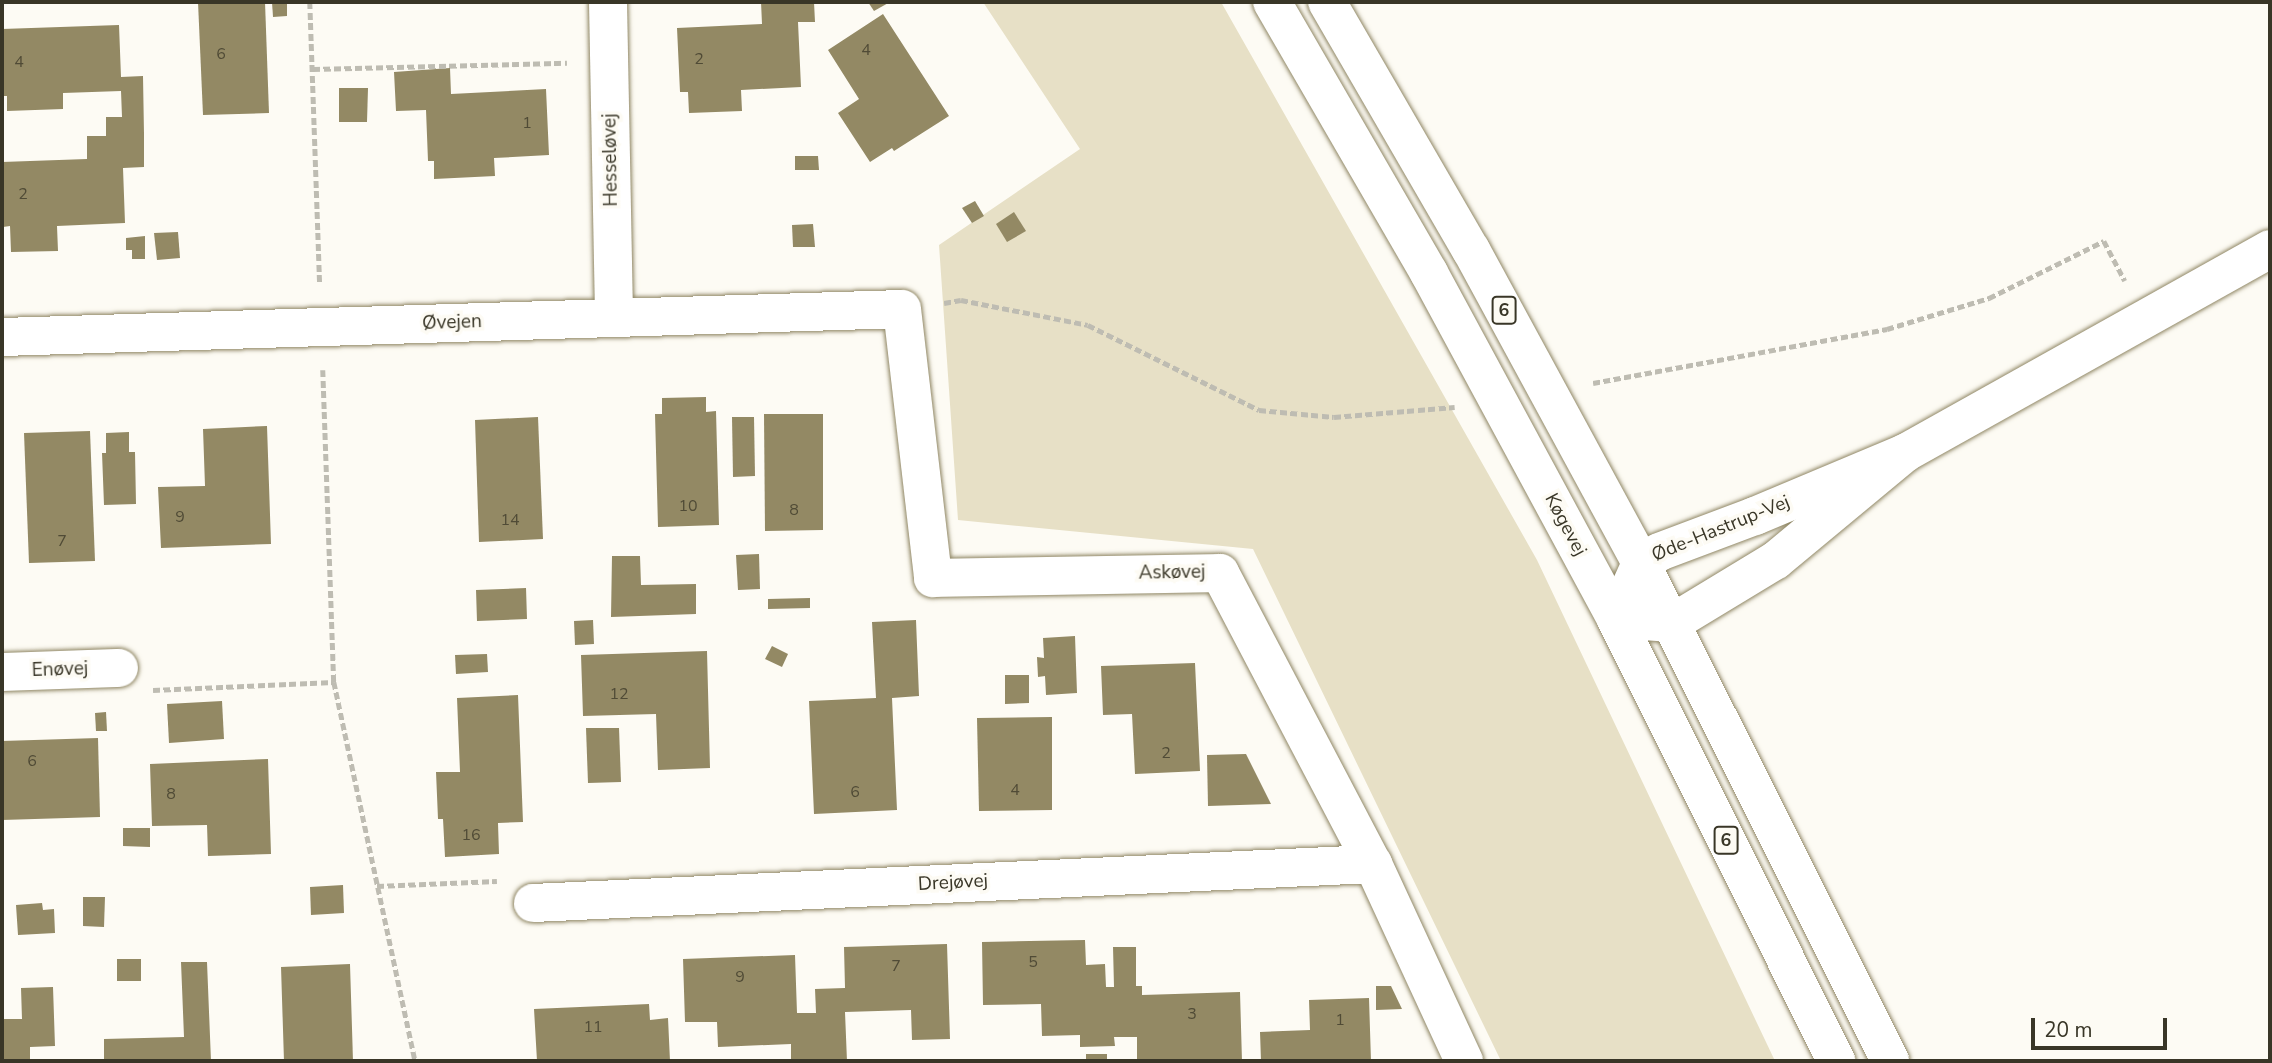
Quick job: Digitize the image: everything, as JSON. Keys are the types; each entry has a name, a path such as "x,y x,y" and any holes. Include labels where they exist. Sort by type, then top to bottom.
{"street":[{"name":"Hesseløvej","path":"608,2 614,318"},
{"name":"Køgevej","path":"1272,2 1429,273 1616,619 1836,1061"},
{"name":"6","path":"1328,2 1471,250 1641,563 1890,1061"},
{"name":"Øde-Hastrup-Vej","path":"1616,619 1641,563 1659,552 1755,516 1905,453 2270,249"},
{"name":"Øvejen","path":"2,337 902,309"},
{"name":"Askøvej","path":"902,309 933,578 1220,573 1373,864 1464,1061"},
{"name":"Øde-Hastrup-Vej","path":"1672,623 1776,560 1905,453"},
{"path":"1616,619 1672,623"},
{"name":"Enøvej","path":"2,671 119,668"},
{"name":"Drejøvej","path":"533,903 1373,864"}],"path":[{"path":"310,2 334,682 415,1061"},
{"path":"313,69 609,62"},
{"path":"1583,385 1887,329 1989,298 2104,241 2146,318"},
{"path":"902,309 961,300 1088,325 1259,410 1334,417 1455,407"},
{"path":"119,668 144,690 334,682"},
{"path":"377,886 512,880 533,903"}],"shaded area":[{"path":"983,2 1221,2 1537,560 1775,1061 1501,1061 1253,549 958,520 939,245 1080,149"}],"building":[{"path":"198,2 265,2 269,113 203,115"},
{"path":"272,2 287,2 287,16 273,17"},
{"path":"761,2 814,2 815,22 798,22 801,87 741,90 742,111 689,113 688,92 680,92 677,28 762,24"},
{"path":"868,2 890,2 874,11"},
{"path":"883,14 949,116 894,151 892,148 870,162 838,113 859,99 828,50"},
{"path":"119,25 121,77 143,76 144,167 123,168 125,223 57,226 58,251 11,252 10,226 3,227 2,162 87,159 87,136 106,136 106,117 122,117 121,91 63,93 63,109 7,111 7,96 2,96 2,29"},
{"path":"450,68 451,94 546,89 549,155 494,158 495,176 434,179 434,161 428,161 426,110 396,111 394,72"},
{"path":"339,88 368,88 367,122 339,122"},
{"path":"795,156 818,156 819,170 795,170"},
{"path":"975,201 984,216 972,223 962,208"},
{"path":"1014,212 1026,231 1007,242 996,224"},
{"path":"813,224 815,247 793,247 792,225"},
{"path":"178,232 180,258 157,260 154,233"},
{"path":"145,236 145,259 132,259 132,250 126,250 126,238"},
{"path":"706,397 706,412 716,411 719,525 658,527 655,414 662,414 662,398"},
{"path":"764,414 823,414 823,530 765,531"},
{"path":"538,417 543,539 479,542 475,420"},
{"path":"732,417 754,417 755,476 733,477"},
{"path":"267,426 271,544 161,548 158,487 205,486 203,429"},
{"path":"90,431 95,561 29,563 24,433"},
{"path":"129,432 129,452 135,452 136,504 104,505 102,453 106,453 106,433"},
{"path":"759,554 760,589 738,590 736,555"},
{"path":"612,556 640,556 641,585 696,584 696,614 611,617"},
{"path":"526,588 527,619 477,621 476,590"},
{"path":"810,598 810,608 768,609 768,599"},
{"path":"593,620 594,644 575,645 574,621"},
{"path":"916,620 919,696 892,698 897,810 814,814 809,701 876,698 872,622"},
{"path":"1075,636 1077,693 1046,695 1045,676 1038,677 1037,657 1044,658 1043,638"},
{"path":"772,646 788,654 782,667 765,659"},
{"path":"707,651 710,768 658,770 656,714 583,716 581,655"},
{"path":"487,654 488,672 456,674 455,655"},
{"path":"1195,663 1200,771 1135,774 1132,714 1103,715 1101,666"},
{"path":"1005,675 1029,675 1029,703 1005,704"},
{"path":"518,695 523,822 498,823 499,854 445,857 443,819 438,819 436,772 460,772 457,698"},
{"path":"222,701 224,739 169,743 167,704"},
{"path":"106,712 107,731 96,731 95,713"},
{"path":"1052,717 1052,810 979,811 977,718"},
{"path":"586,728 619,728 621,782 588,783"},
{"path":"98,738 100,817 2,820 2,741"},
{"path":"1246,754 1271,804 1208,806 1207,755"},
{"path":"268,759 271,854 208,856 207,825 152,826 150,764"},
{"path":"123,828 150,828 150,847 123,846"},
{"path":"343,885 344,913 311,915 310,887"},
{"path":"83,897 105,897 104,927 83,926"},
{"path":"42,903 43,910 54,909 55,933 18,935 16,905"},
{"path":"1085,940 1086,965 1105,964 1106,987 1114,987 1113,947 1136,947 1136,986 1142,986 1142,995 1240,992 1242,1061 1137,1061 1137,1037 1114,1037 1115,1046 1080,1047 1080,1035 1042,1036 1041,1004 983,1005 982,942"},
{"path":"947,944 950,1039 912,1040 911,1010 845,1012 847,1061 791,1061 791,1044 718,1047 717,1022 685,1022 683,959 795,955 797,1013 816,1013 815,989 845,988 844,947"},
{"path":"117,959 141,959 141,981 117,981"},
{"path":"181,962 207,962 211,1061 104,1061 104,1039 184,1037"},
{"path":"350,964 353,1061 284,1061 281,967"},
{"path":"1376,986 1391,986 1402,1009 1376,1010"},
{"path":"53,987 55,1046 30,1047 30,1061 2,1061 2,1019 22,1019 21,988"},
{"path":"1369,998 1371,1061 1261,1061 1260,1032 1310,1030 1309,1000"},
{"path":"649,1004 650,1020 668,1018 670,1061 537,1061 534,1009"},
{"path":"1086,1054 1107,1054 1107,1061 1086,1061"}]}
